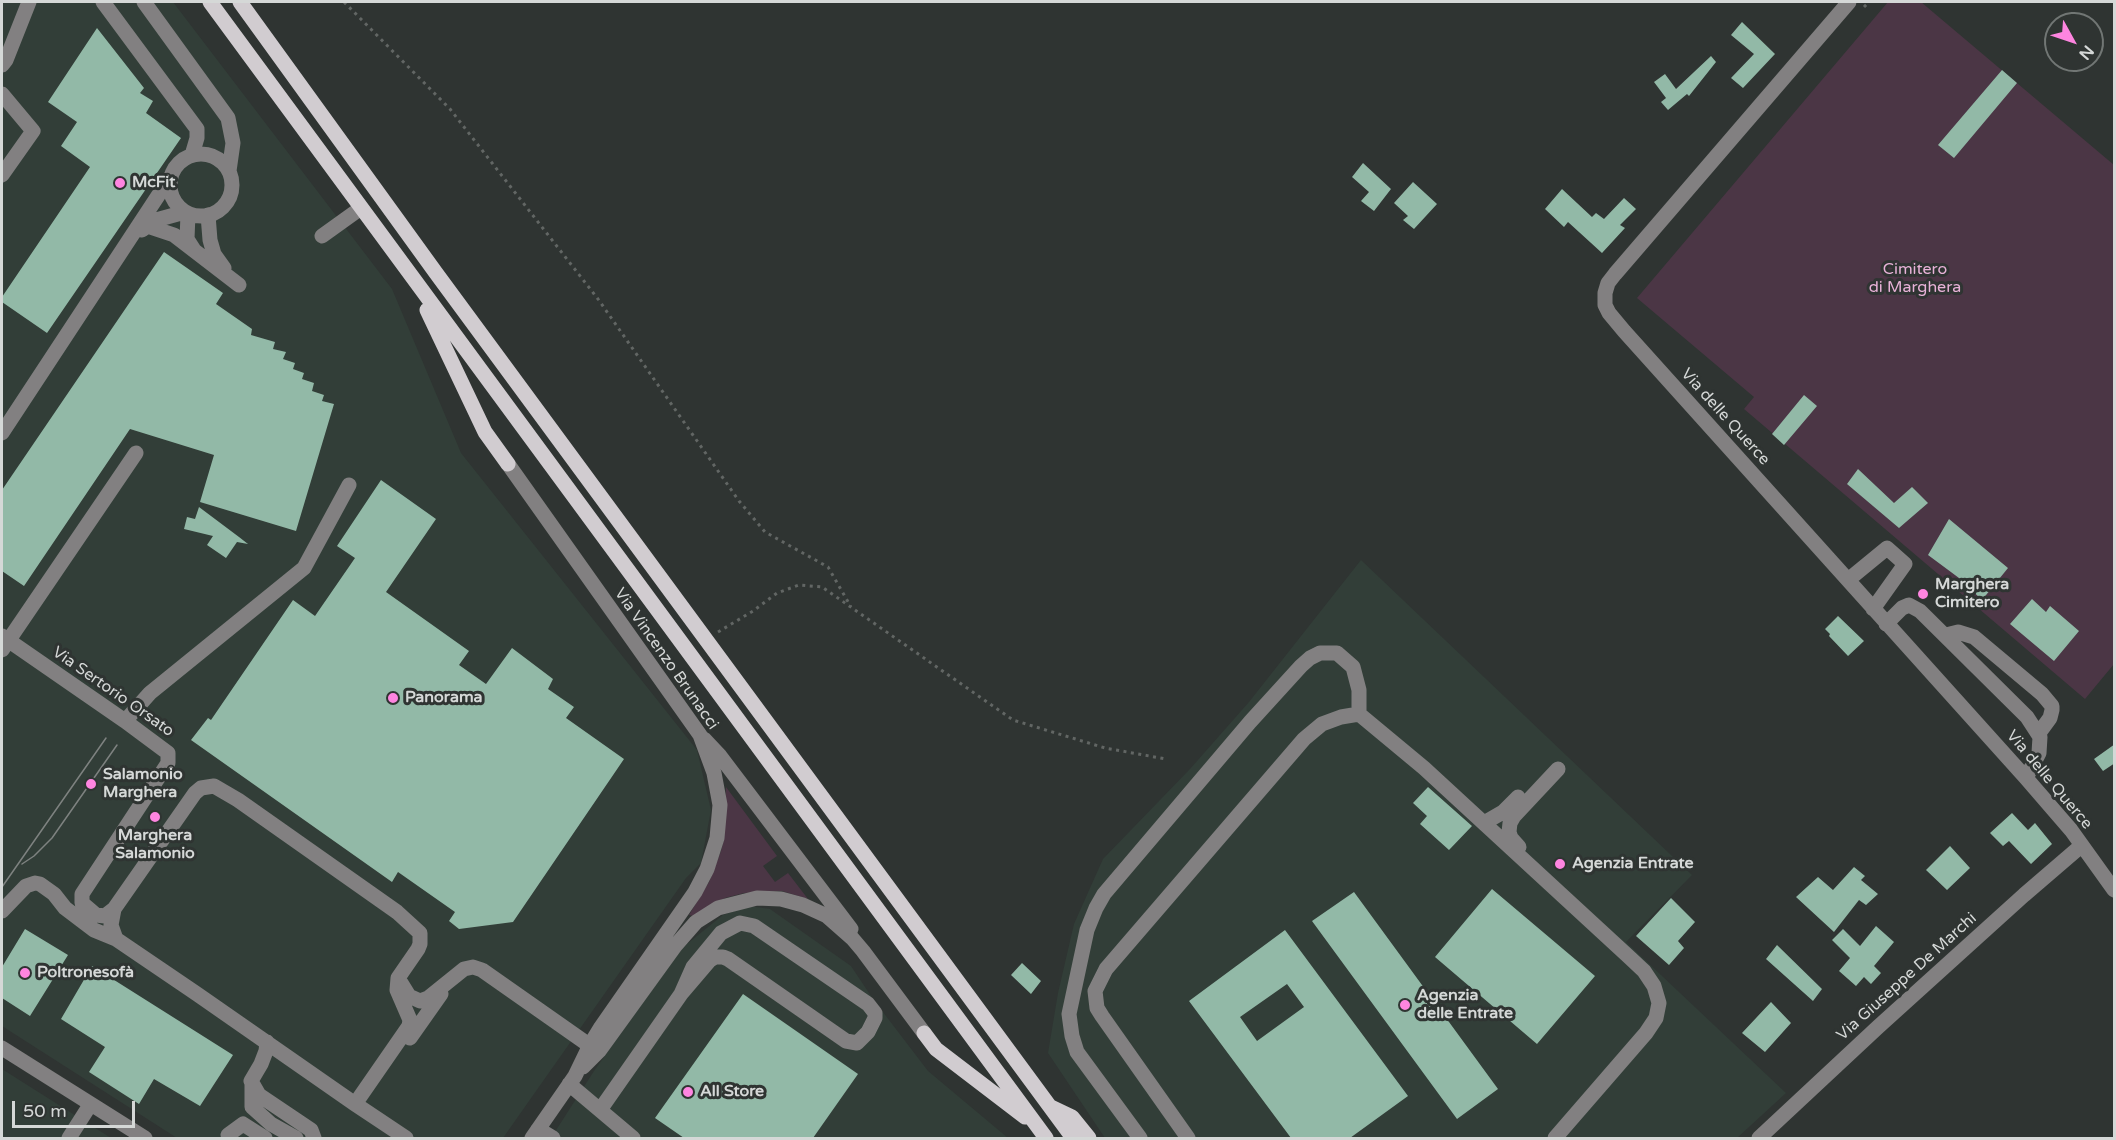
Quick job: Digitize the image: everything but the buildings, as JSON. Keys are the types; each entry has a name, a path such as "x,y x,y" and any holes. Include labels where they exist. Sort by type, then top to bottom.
{"main road":[{"path":"210,2 1042,1133"},
{"path":"240,2 1073,1138"},
{"path":"412,277 485,432 508,464"},
{"path":"924,1033 936,1049 1042,1133"},
{"path":"1049,1106 1072,1117 1089,1138"}],"street":[{"path":"2,65 29,2"},
{"path":"104,2 197,129 192,155"},
{"path":"144,2 228,118 233,143 229,171"},
{"name":"Via delle Querce","path":"1855,6 1630,256 1608,283 1605,305 1616,322 2026,778 2071,830 2115,890"},
{"path":"2,94 33,131 2,175"},
{"path":"2,433 171,176 175,166 192,155 201,153 217,158 229,171 232,180 229,198 224,206 208,215 187,213 177,206 172,196 171,176"},
{"path":"322,236 361,208"},
{"path":"130,239 156,220 187,213"},
{"path":"187,213 187,238 194,250"},
{"path":"147,226 174,235 235,283 214,254 210,240 208,215"},
{"path":"4,642 136,453"},
{"name":"Via Vincenzo Brunacci","path":"508,464 699,735 714,773 720,804 717,838 707,869 695,892 535,1134"},
{"path":"125,721 150,693 304,568 349,485"},
{"path":"1848,580 1890,542 1904,554 1905,564 1873,609"},
{"path":"1886,624 1902,608 1909,605 1920,611 1946,634 2027,717 2040,737 2039,753 2026,778"},
{"path":"1946,634 1958,632 1974,637 2042,694 2052,706 2052,710 2050,718 2039,733"},
{"name":"Via Sertorio Orsato","path":"4,642 125,721 165,750 169,759 90,881"},
{"path":"1140,1138 1077,1052 1072,1036 1069,1014 1077,971 1096,908 1104,894 1244,730 1310,658 1320,654 1337,653 1353,667 1359,690 1359,714"},
{"path":"1188,1138 1097,1008 1095,991 1106,969 1304,739 1322,724 1341,717 1359,714 1400,747 1546,880 1644,971 1654,986 1659,1003 1656,1018 1646,1034 1555,1138"},
{"path":"699,735 735,775 855,934 863,951"},
{"path":"1484,823 1511,805 1554,765 1514,816 1509,832 1512,839 1532,860 1546,880"},
{"path":"90,881 81,898 84,906 96,915 105,916 114,909 195,793 207,786 214,786 238,800 414,926 420,933 420,944 398,978 397,990 410,1020 409,1026 358,1106"},
{"name":"Via Giuseppe De Marchi","path":"1759,1138 1878,1027 2081,846"},
{"path":"54,894 73,895 90,881"},
{"path":"2,911 22,890 32,884 40,884 54,894 65,908 94,930 116,939 406,1138"},
{"name":"Via Vincenzo Brunacci","path":"594,1048 696,922 718,908 757,898 781,899 803,905 827,916 863,951 924,1033"},
{"path":"114,909 111,925 116,939"},
{"path":"600,1110 681,994 715,957 723,957 850,1042 857,1043 864,1037 872,1028 875,1018 875,1013 868,1004 754,926 740,923 721,933 693,967 681,994"},
{"path":"398,978 409,996 420,1001 428,998 464,969 473,967 482,970 594,1048"},
{"path":"358,1106 451,979"},
{"path":"228,1137 243,1124 252,1107 252,1081 266,1052 267,1042"},
{"path":"2,1048 145,1138"},
{"path":"572,1080 600,1110 633,1138"},
{"path":"252,1081 259,1095 311,1130 314,1138"},
{"path":"69,1138 90,1104"},
{"path":"252,1107 271,1124 296,1138"},
{"path":"243,1124 265,1138"},
{"path":"535,1134 553,1138"}],"path":[{"path":"344,2 450,109 598,299 739,501 765,532 828,567 851,608"},
{"path":"1855,6 1869,2"},
{"path":"706,639 753,611 777,593 800,585 822,587 1013,720 1105,748 1166,759"}],"shaded area":[{"path":"2,2 173,2 392,289 461,453 697,750 711,810 701,863 686,878 503,1138 177,1138 2,1026"},
{"path":"1361,560 1692,875 1626,942 1786,1093 1737,1138 1105,1138 1048,1053 1058,993 1074,924 1103,859 1190,769 1249,702"},
{"path":"749,906 770,909 851,966 928,1071 1008,1138 551,1138 594,1071 682,948 723,915"},
{"path":"2,1069 111,1138 2,1138"}],"green space":[{"name":"Cimitero di Marghera","path":"1888,2 1921,2 2114,165 2114,664 2085,699 1744,409 1754,397 1637,298"},
{"path":"726,787 777,856 763,866 775,882 788,873 808,899 782,891 744,893 725,898 693,916 689,915 709,882 721,851 724,839"}],"tram line":[{"path":"2,887 106,738"},
{"path":"22,864 34,856 52,838 117,745"}],"place":[{"name":"McFit","path":"120,183"},
{"name":"Marghera Cimitero","path":"1923,594"},
{"name":"Panorama","path":"393,698"},
{"name":"Salamonio Marghera","path":"91,784"},
{"name":"Marghera Salamonio","path":"155,817"},
{"name":"Agenzia Entrate","path":"1560,864"},
{"name":"Poltronesofà","path":"25,973"},
{"name":"Agenzia delle Entrate","path":"1405,1005"},
{"name":"All Store","path":"688,1092"}]}
